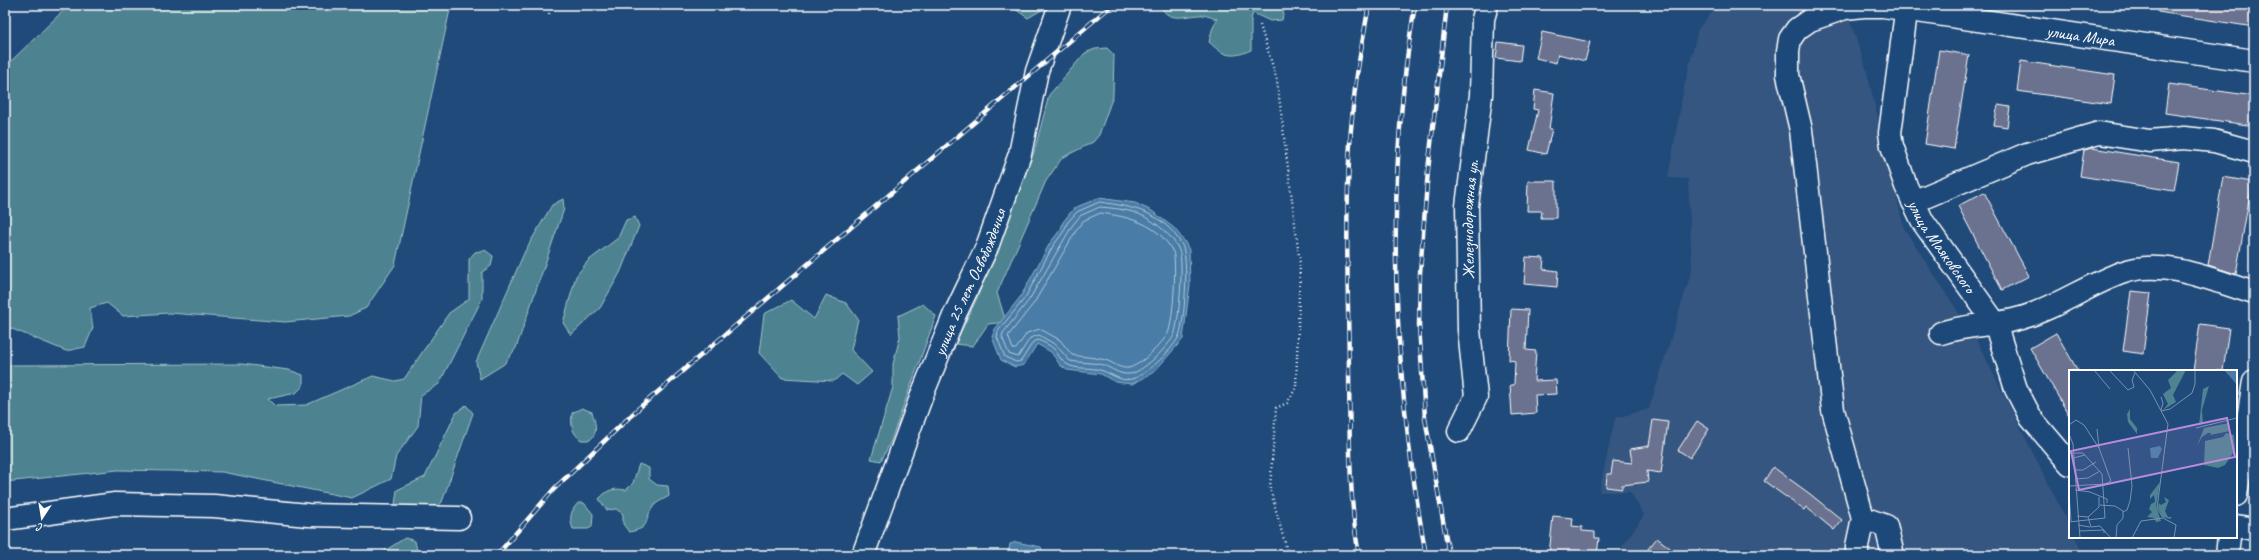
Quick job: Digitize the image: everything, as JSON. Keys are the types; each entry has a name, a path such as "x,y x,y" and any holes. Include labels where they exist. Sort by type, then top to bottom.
{"street":[{"name":"улица 25 лет Освобождения","path":"863,555 925,388 954,316 989,239 1020,154 1037,70 1060,5"},
{"name":"Железнодорожная ул.","path":"1459,431 1476,397 1470,330 1467,206 1481,95 1483,19 1487,5"},
{"name":"улица Мира","path":"1863,518 1833,410 1800,130 1788,75 1788,51 1790,39 1797,28 1810,20 1826,14 1864,6 1907,7 2254,61"},
{"name":"улица Маяковского","path":"1907,7 1890,133 1892,146 1913,202 1923,222 1995,323 2016,389 2031,418 2069,463"},
{"path":"1913,202 2027,154 2099,133 2150,141 2184,138 2214,141 2254,152"},
{"path":"1941,333 1960,326 1995,323 2023,318 2122,272 2140,269 2162,269 2185,273 2254,293"},
{"path":"2237,482 2239,457 2254,381"},
{"path":"5,519 115,504 214,506 308,515 459,518"},
{"path":"875,555 878,514"},
{"path":"1858,555 1857,546 1863,518 1886,526 1892,555"},
{"path":"2237,526 2254,529"},
{"path":"2226,555 2229,538"}],"path":[{"path":"549,14 551,5"},
{"path":"1260,25 1277,80 1300,264 1296,388 1287,402 1276,408 1270,488 1288,555"}],"shaded area":[{"path":"1718,5 1848,5 1849,18 1866,68 1904,228 1978,343 2069,525 2069,538 2075,538 2083,555 1616,555 1644,515 1630,492 1599,492 1615,418 1649,409 1692,270 1688,179 1668,178 1683,92 1698,29"}],"green space":[{"path":"69,5 451,5 395,265 366,308 349,316 285,322 169,313 123,316 107,303 90,308 93,328 85,347 66,351 5,326 5,67"},
{"path":"1009,5 1050,5 1028,18"},
{"path":"1161,5 1285,5 1282,20 1270,21 1253,13 1251,19 1251,50 1238,55 1228,55 1209,42 1217,19 1201,15 1182,17 1172,16 1163,11"},
{"path":"1107,48 1114,55 1113,96 1099,135 1093,142 1062,158 1046,181 997,293 1006,322 988,324 973,346 955,344 977,298 1034,152 1049,95 1085,53 1095,49"},
{"path":"563,199 564,209 516,348 504,364 480,379 476,362 525,251 552,205"},
{"path":"635,217 639,226 620,273 600,308 571,335 563,323 576,276 588,261 618,238 626,220"},
{"path":"485,250 493,256 491,266 482,272 482,299 439,384 421,395 418,426 396,456 391,479 352,498 222,472 118,470 5,482 5,365 242,364 289,370 303,375 303,386 296,393 268,399 275,406 306,405 373,376 395,381 404,379 449,313 469,299 469,259 475,252"},
{"path":"826,295 846,303 858,319 851,350 872,372 857,385 842,374 834,381 782,378 759,353 764,314 791,300 814,319"},
{"path":"923,304 936,316 890,443 881,461 871,459 893,387 893,364 900,337 898,316"},
{"path":"466,405 473,413 442,502 426,520 406,514 395,505 397,490 425,477 456,413"},
{"path":"582,408 592,412 596,427 595,434 590,440 581,440 572,428 572,413"},
{"path":"639,464 649,468 649,479 657,485 668,486 669,496 654,505 644,526 629,532 623,524 623,514 616,509 607,510 599,499 611,490 626,490 633,483"},
{"path":"578,503 584,503 593,514 592,527 588,529 573,529 571,515 573,509"},
{"path":"405,538 415,541 417,551 415,555 378,555"}],"water":[{"path":"1099,198 1135,203 1152,211 1174,228 1185,242 1189,250 1190,285 1183,339 1154,372 1132,384 1115,382 1101,374 1067,370 1060,365 1051,352 1037,344 1024,365 1015,367 1001,360 992,337 995,329 1021,296 1050,243 1074,208"},
{"path":"1016,542 1041,547 1044,555 1008,555 1010,544"}],"building":[{"path":"2158,5 2254,5 2254,27 2158,12"},
{"path":"1542,32 1590,42 1585,61 1558,54 1556,63 1536,58"},
{"path":"1498,42 1522,45 1520,61 1496,58"},
{"path":"1939,50 1969,55 1954,149 1925,144"},
{"path":"2021,61 2115,75 2111,104 2017,91"},
{"path":"2169,84 2254,96 2254,126 2165,113"},
{"path":"1535,90 1554,93 1549,129 1552,129 1546,154 1529,150 1538,110 1533,109"},
{"path":"1998,105 2010,107 2007,127 1994,125"},
{"path":"2092,148 2179,162 2174,191 2080,176 2084,150"},
{"path":"2223,177 2252,182 2236,274 2208,265"},
{"path":"1528,181 1556,181 1556,218 1541,218 1542,211 1527,211"},
{"path":"1984,192 2029,276 2002,290 1958,206"},
{"path":"1526,257 1544,258 1543,269 1558,271 1557,287 1524,284"},
{"path":"2131,291 2151,293 2143,354 2123,351"},
{"path":"1511,309 1528,310 1526,350 1536,351 1534,381 1556,380 1557,394 1535,395 1536,413 1512,415 1510,385 1514,385 1515,361 1509,360"},
{"path":"2200,324 2229,328 2223,370 2193,370"},
{"path":"2056,333 2077,370 2069,370 2069,415 2030,348"},
{"path":"1653,420 1668,422 1661,473 1647,471 1648,482 1622,485 1622,489 1606,487 1607,474 1611,474 1613,461 1632,463 1630,449 1649,446"},
{"path":"1697,421 1709,429 1690,458 1678,450"},
{"path":"1773,467 1842,520 1834,530 1806,507 1804,510 1764,481"},
{"path":"1553,516 1573,518 1572,526 1582,527 1582,531 1595,532 1595,538 1599,538 1597,555 1549,555"},
{"path":"1657,538 1679,555 1643,555"}],"railway":[{"path":"497,555 554,489 639,408 1112,5"},
{"path":"1359,555 1355,532 1350,463 1347,271 1348,173 1354,94 1369,5"},
{"path":"1415,5 1405,73 1399,142 1396,211 1396,280 1406,419 1426,555"},
{"path":"1447,5 1428,170 1420,273 1419,325 1425,418 1449,555"}]}
